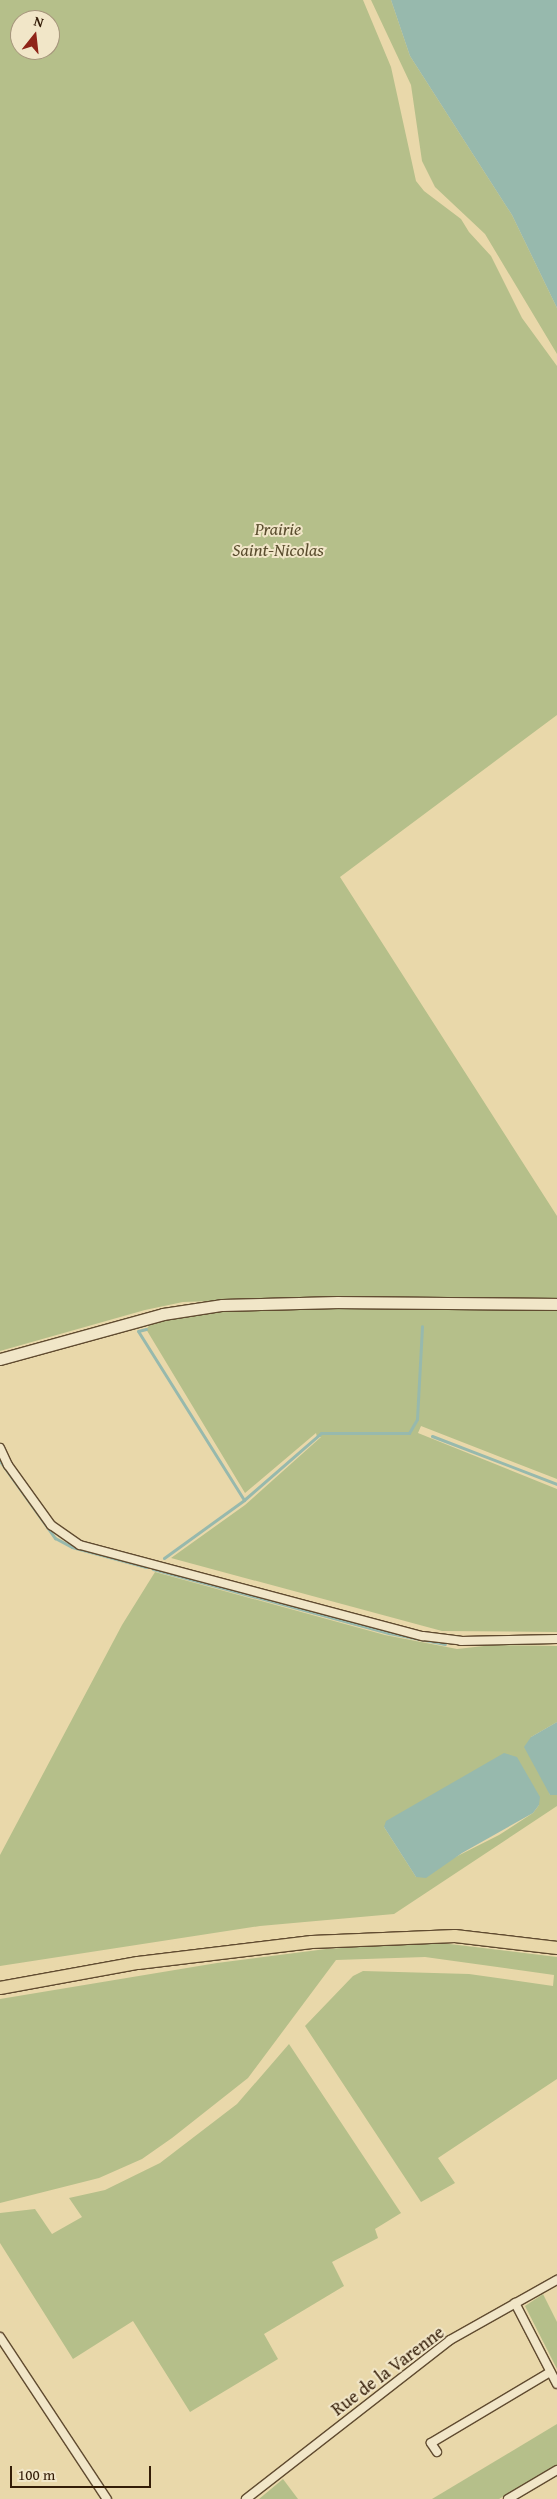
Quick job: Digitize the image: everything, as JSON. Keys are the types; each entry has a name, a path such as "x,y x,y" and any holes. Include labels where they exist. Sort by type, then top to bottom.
{"main road":[{"path":"0,1988 138,1963 312,1942 455,1936 557,1948"}],"street":[{"path":"0,1358 163,1314 222,1304 338,1302 516,1306 557,1304"},
{"path":"0,1448 8,1465 51,1525 80,1545 423,1636 461,1641 557,1639"},
{"name":"Rue de la Varenne","path":"246,2499 450,2340 557,2280"},
{"path":"515,2303 557,2384"},
{"path":"0,2337 107,2499"},
{"path":"437,2452 430,2443 550,2372"},
{"path":"508,2499 557,2470"}],"green space":[{"name":"Prairie Saint-Nicolas","path":"0,0 363,0 391,67 416,181 424,191 461,219 469,232 491,256 522,318 557,366 557,715 340,877 557,1216 557,1300 328,1297 183,1302 145,1310 0,1351"},
{"path":"371,0 391,0 410,56 512,215 557,308 557,354 485,234 435,187 422,161 411,85"},
{"path":"326,1307 557,1310 557,1479 421,1426 418,1433 557,1489 557,1632 442,1631 171,1558 245,1505 321,1437 317,1437 316,1433 245,1493 146,1329 153,1322 221,1310"},
{"path":"155,1572 385,1635 457,1649 493,1645 557,1646 557,1722 531,1737 550,1795 557,1795 557,1806 394,1914 260,1926 0,1966 0,1855 122,1625","holes":["539,1805 533,1813 499,1835 416,1877 384,1827"]},
{"path":"433,1942 557,1957 557,2079 438,2158 455,2183 421,2202 305,2026 353,1976 363,1971 469,1974 553,1986 554,1975 425,1957 336,1960 248,2078 172,2138 142,2159 99,2178 0,2203 0,1999 217,1963 326,1949"},
{"path":"289,2044 401,2213 375,2229 378,2238 332,2262 344,2286 264,2334 278,2359 190,2412 133,2321 73,2359 0,2243 0,2213 35,2209 52,2234 82,2217 69,2198 105,2190 160,2163 237,2104"},
{"path":"543,2294 557,2322 557,2369 525,2306"},
{"path":"557,2424 557,2465 499,2499 432,2499"},
{"path":"283,2479 298,2499 259,2499"}],"water":[{"path":"391,0 557,0 557,308 512,215 410,56"},
{"path":"557,1722 557,1795 550,1795 524,1747 531,1737"},
{"path":"504,1753 517,1757 540,1797 539,1805 533,1813 462,1853 426,1878 416,1877 384,1827 386,1821"}],"waterway":[{"path":"164,1558 244,1500 321,1433 409,1433 417,1419 422,1326"},
{"path":"146,1329 138,1331 244,1500"},
{"path":"432,1436 557,1484"},
{"path":"0,1461 55,1538 72,1547 146,1567"},
{"path":"153,1569 389,1633 445,1644"}]}
